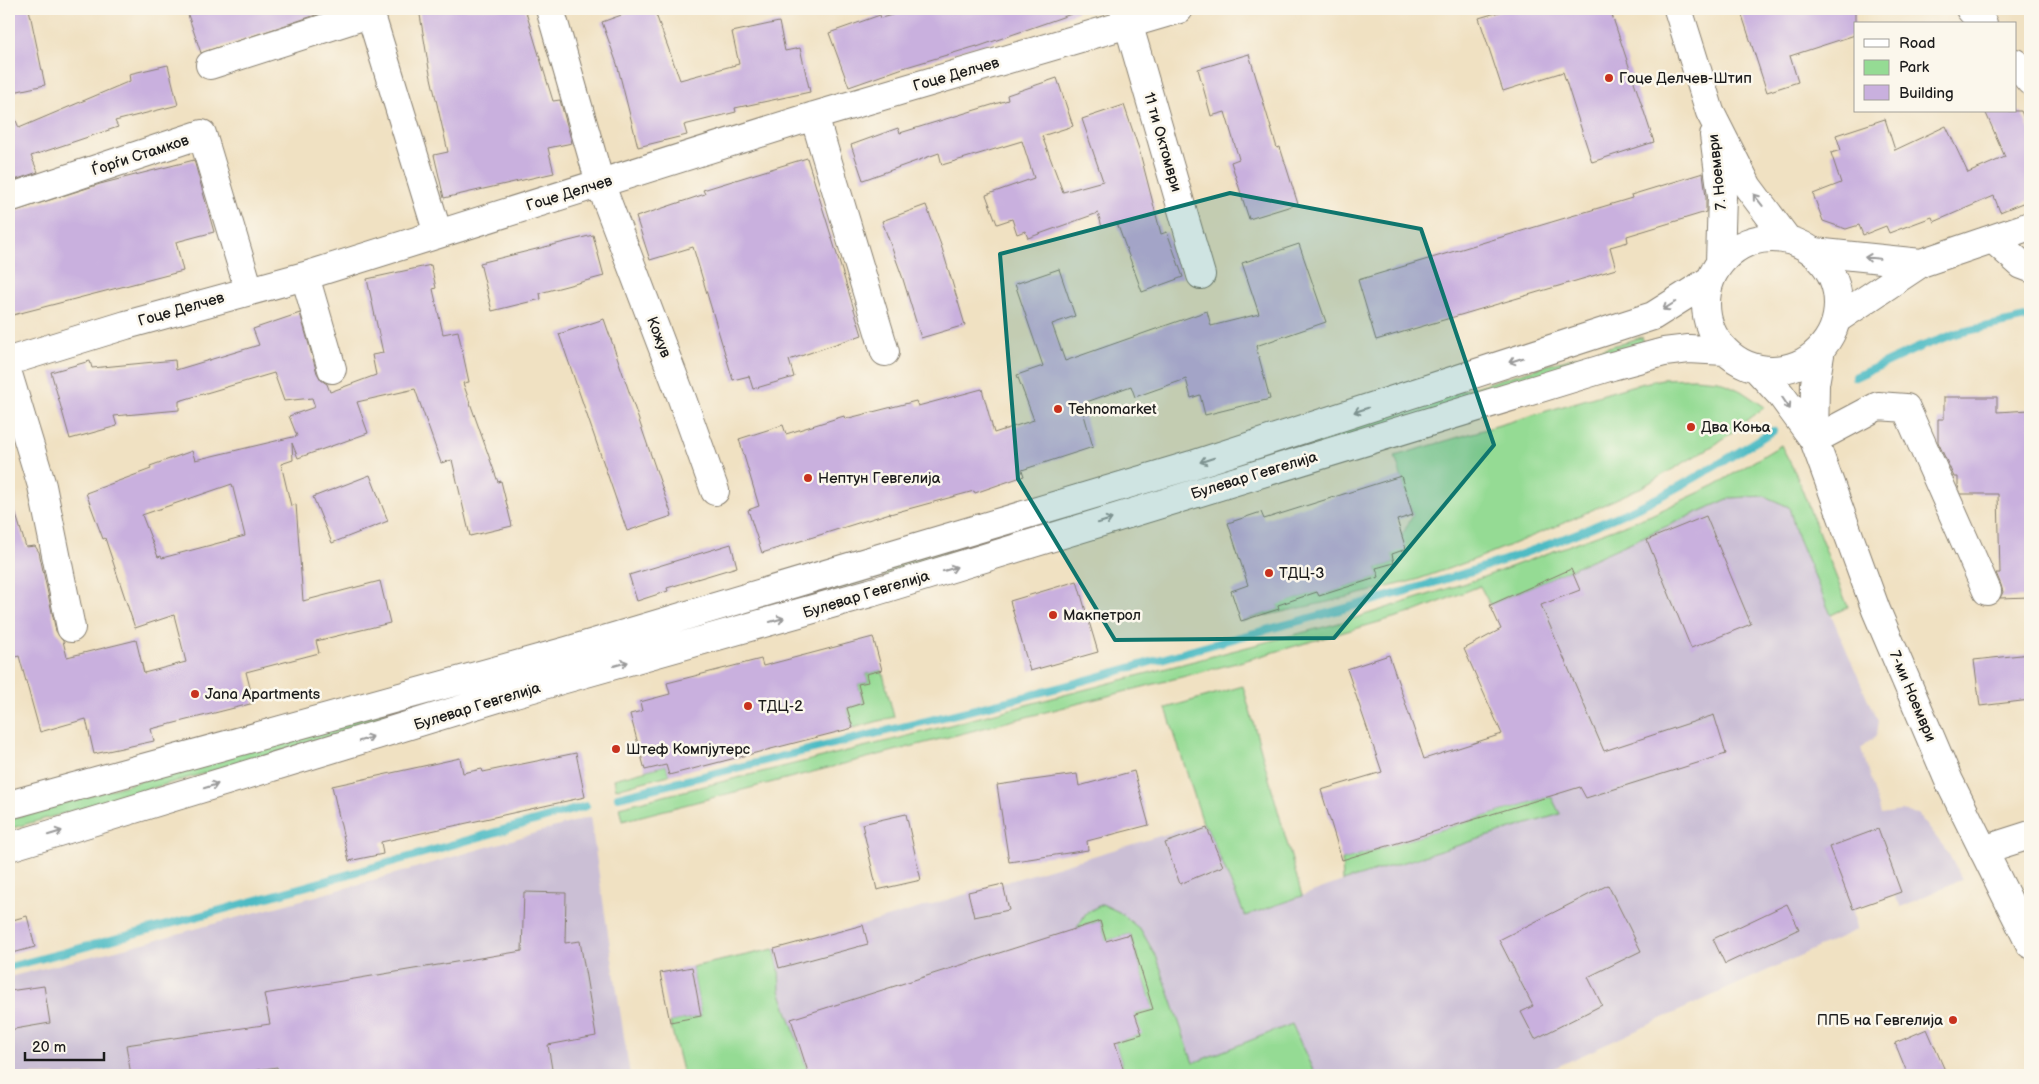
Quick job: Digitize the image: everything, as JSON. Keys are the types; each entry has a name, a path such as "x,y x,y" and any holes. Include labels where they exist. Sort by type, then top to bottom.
{"main road":[{"name":"Кожув","path":"550,9 600,183 715,491"},
{"name":"Гоце Делчев","path":"9,361 249,290 305,276 1127,16 1180,9"},
{"name":"7. Ноември","path":"1678,9 1710,112 1722,196 1715,271"},
{"path":"1970,9 1980,22"},
{"path":"210,65 369,11 438,234"},
{"name":"11 ти Октомври","path":"1127,16 1201,275"},
{"path":"2016,64 2030,81"},
{"name":"7. Ноември","path":"1710,112 1748,187 1787,239"},
{"path":"814,116 885,352"},
{"name":"Ѓорѓи Стамков","path":"9,198 202,134 249,290"},
{"path":"1837,319 1921,263 2030,226"},
{"path":"1814,252 1827,266 1835,282 1839,301 1837,319 1831,336 1821,350 1791,368 1773,370 1756,368 1739,362 1725,351 1713,335 1707,317 1706,298 1715,271 1734,250 1750,241 1769,238 1787,239 1814,252 1921,263"},
{"path":"1993,238 2022,265 2030,268"},
{"name":"Булевар Гевгелија","path":"9,805 558,654 1192,465 1653,316 1715,271"},
{"path":"305,276 332,369"},
{"name":"Булевар Гевгелија","path":"9,847 515,694 870,594 1612,366 1664,352 1681,350 1725,351"},
{"path":"1814,440 1815,384 1821,350"},
{"path":"1756,368 1781,395 1814,440"},
{"path":"9,377 42,486 71,628"},
{"path":"1814,440 1878,406 1906,408 1987,591"},
{"name":"7-ми Ноември","path":"1814,440 1876,610 1949,781 2030,944"},
{"path":"1983,850 2030,835"}],"highlighted area":[{"path":"1230,193 1421,229 1494,445 1334,638 1115,640 1018,479 1000,254"}],"shaded area":[{"path":"1764,496 1789,507 1797,536 1872,709 1879,721 1877,735 1861,748 1881,814 1901,811 1918,814 1947,851 1962,879 1901,907 1894,895 1853,909 1856,930 1539,1075 683,1075 660,973 774,949 863,925 1203,823 1207,828 1245,916 1343,881 1560,814 1551,796 1501,629 1490,605 1730,498"},
{"path":"590,817 630,1075 9,1075 9,977 140,944 360,884"}],"green space":[{"path":"1642,337 1646,349 651,646 648,633"},
{"path":"1694,378 1718,380 1741,391 1765,407 1716,444 1642,487 1557,526 1476,559 1416,580 1241,621 1279,609 1269,573 1289,601 1317,592 1319,596 1379,577 1376,568 1394,563 1392,554 1413,515 1395,456 1631,386 1662,379"},
{"path":"1781,445 1795,472 1848,607 1831,615 1797,536 1789,507 1764,496 1730,498 1490,605 1480,586 1414,612 1236,663 622,821 619,807 900,738 1339,623 1478,579 1651,515 1715,485"},
{"path":"882,670 894,717 853,728 847,708 863,703 858,684 868,682 866,674"},
{"path":"501,677 504,688 9,829 9,819"},
{"path":"1243,686 1302,896 1245,916 1207,828 1203,823 1166,708"},
{"path":"666,765 669,775 616,789 614,779"},
{"path":"1551,796 1560,814 1343,881 1342,860"},
{"path":"1102,904 1119,912 1141,930 1157,958 1193,1063 1292,1024 1315,1075 1125,1075 1115,1042 1141,1034 1135,1014 1153,1009 1130,934 1106,941 1100,921 1077,928 1086,913"},
{"path":"774,949 779,968 780,990 809,1075 683,1075 670,1022 701,1016 692,967"}],"building":[{"path":"9,9 29,9 45,85 9,93"},
{"path":"186,9 334,9 201,53"},
{"path":"419,9 525,9 553,101 560,100 572,143 548,148 554,173 444,198 434,155 448,152 429,69"},
{"path":"638,9 654,9 680,80 739,64 732,32 779,22 785,51 800,48 810,92 735,108 736,112 684,125 687,135 638,147 617,64 602,22"},
{"path":"913,9 1077,9 1077,12 977,47 903,68 849,87 829,33 880,15 881,18"},
{"name":"Гоце Делчев-Штип","path":"1509,9 1610,9 1654,142 1592,162 1563,72 1503,91 1479,18"},
{"path":"1740,9 1855,9 1854,35 1790,56 1798,82 1767,92"},
{"path":"1249,54 1277,148 1280,147 1298,204 1249,219 1231,162 1239,159 1225,112 1211,116 1198,69"},
{"path":"168,65 178,105 115,121 118,127 31,156 38,172 9,182 9,103 19,128 130,81 129,74"},
{"path":"1057,78 1073,126 1042,136 1063,192 1103,181 1082,119 1124,105 1139,149 1161,234 1167,232 1183,277 1142,292 1117,223 1102,227 1098,213 1028,238 1025,231 1017,234 1012,219 997,224 986,195 1034,178 1022,141 942,165 939,153 863,180 851,145 898,128 900,133 1008,100 1007,95"},
{"path":"2021,111 2030,132 2030,200 2000,212 1994,196 1934,222 1932,217 1889,233 1886,226 1863,235 1859,225 1846,229 1823,221 1813,194 1841,183 1831,153 1841,150 1836,135 1885,119 1895,150 1946,126 1968,173 2005,157 1985,112"},
{"path":"807,158 862,335 789,360 794,377 753,389 749,376 733,380 693,247 650,260 636,217 705,194 703,190"},
{"path":"194,160 214,232 176,242 183,271 9,316 9,213 100,184"},
{"path":"1703,173 1706,212 1627,236 1628,242 1610,247 1616,269 1376,340 1358,280 1632,198 1631,195"},
{"path":"926,205 941,245 965,325 921,338 902,276 882,221"},
{"path":"593,235 604,276 540,293 541,299 492,311 480,263"},
{"path":"1299,244 1326,322 1256,346 1270,399 1205,415 1200,395 1191,398 1186,379 1135,397 1131,386 1081,404 1093,447 1022,470 1024,476 975,493 974,491 890,513 762,553 748,510 759,506 739,439 783,425 786,434 844,416 845,419 916,401 918,406 982,389 994,433 1034,420 1017,375 1043,366 1015,284 1059,269 1075,316 1052,324 1065,361 1207,311 1211,326 1259,314 1242,263"},
{"path":"431,265 436,288 433,289 443,334 458,331 469,382 463,383 498,482 501,481 512,526 470,536 452,460 441,463 415,389 357,402 368,433 298,458 292,443 293,460 281,464 291,506 296,504 303,601 380,581 390,623 316,641 319,653 246,672 254,703 151,729 154,741 94,754 86,719 40,732 19,656 9,659 9,506 13,505 26,547 35,546 39,552 56,631 63,641 67,657 136,640 144,673 186,662 174,615 135,628 105,538 103,539 86,493 151,469 150,466 192,451 195,460 297,436 289,416 315,407 312,398 284,401 274,373 179,401 179,410 114,416 117,426 70,439 51,372 90,361 92,368 175,360 176,370 259,345 253,329 300,313 317,373 321,380 327,384 330,392 376,375 372,355 383,353 367,279","holes":["232,484 245,536 162,558 161,556 158,557 142,515"]},
{"path":"604,319 672,516 627,531 559,334"},
{"path":"1944,397 1997,397 1997,412 2030,410 2030,597 2000,598 2003,592 1996,573 2000,573 1998,494 1961,494 1958,486 1958,477 1954,477 1938,442 1938,419 1944,419"},
{"path":"370,475 388,521 332,543 313,497"},
{"path":"1401,476 1413,515 1397,520 1406,549 1392,554 1394,563 1376,568 1379,577 1319,596 1317,592 1278,605 1279,609 1241,621 1231,591 1248,585 1228,523 1261,512 1264,519"},
{"path":"1706,516 1751,624 1691,648 1647,540"},
{"path":"731,544 737,567 667,588 668,591 637,601 629,575"},
{"path":"1571,569 1580,590 1541,605 1604,751 1714,715 1726,754 1586,798 1580,787 1342,860 1321,790 1382,772 1347,669 1389,655 1424,759 1502,734 1464,649 1501,629 1490,605"},
{"path":"1077,581 1098,652 1030,671 1010,601"},
{"name":"ТДЦ-2","path":"873,637 882,670 866,674 868,682 858,684 863,703 847,708 853,728 669,775 666,765 645,770 630,714 642,711 640,702 670,694 667,683 761,659 763,666"},
{"path":"2030,654 2030,700 1980,706 1974,660"},
{"path":"576,753 585,797 381,842 383,854 349,861 332,786 460,758 463,773 482,769 483,772"},
{"path":"1134,771 1149,825 1087,841 1088,850 1009,862 997,785 1077,774 1079,786"},
{"path":"906,814 921,880 877,890 862,824"},
{"path":"1207,828 1223,866 1180,884 1165,843"},
{"path":"1878,829 1901,892 1853,909 1829,847"},
{"path":"1003,884 1009,910 974,917 968,892"},
{"path":"1608,885 1641,951 1588,977 1602,1005 1535,1039 1521,1012 1533,1006 1499,940"},
{"path":"524,892 566,893 565,943 580,941 596,1036 548,1045 553,1075 278,1075 277,1067 226,1075 131,1075 126,1045 270,1024 264,994 522,951"},
{"path":"1787,904 1799,929 1725,964 1713,939"},
{"path":"27,916 35,947 9,954 9,921"},
{"path":"1100,921 1106,941 1130,934 1153,1009 1135,1014 1142,1034 1115,1042 1125,1075 809,1075 791,1019"},
{"path":"863,925 868,944 779,968 774,949"},
{"path":"692,967 701,1016 670,1022 660,973"},
{"path":"44,986 50,1023 9,1030 9,991"},
{"path":"1927,1029 1947,1075 1908,1075 1895,1043"}],"waterway":[{"path":"1855,377 1920,347 1958,333 2030,317"},
{"path":"618,797 1016,699 1448,578 1560,540 1614,518 1681,486 1773,431"},
{"path":"9,967 298,889 586,806"}],"place":[{"name":"Гоце Делчев-Штип","path":"1609,78"},
{"name":"Tehnomarket","path":"1058,409"},
{"name":"Два Коња","path":"1691,427"},
{"name":"Нептун Гевгелија","path":"808,478"},
{"name":"ТДЦ-3","path":"1269,573"},
{"name":"Макпетрол","path":"1053,615"},
{"name":"Jana Apartments","path":"195,694"},
{"name":"ТДЦ-2","path":"748,706"},
{"name":"Штеф Компјутерс","path":"616,749"},
{"name":"ППБ на Гевгелија","path":"1953,1020"}]}
